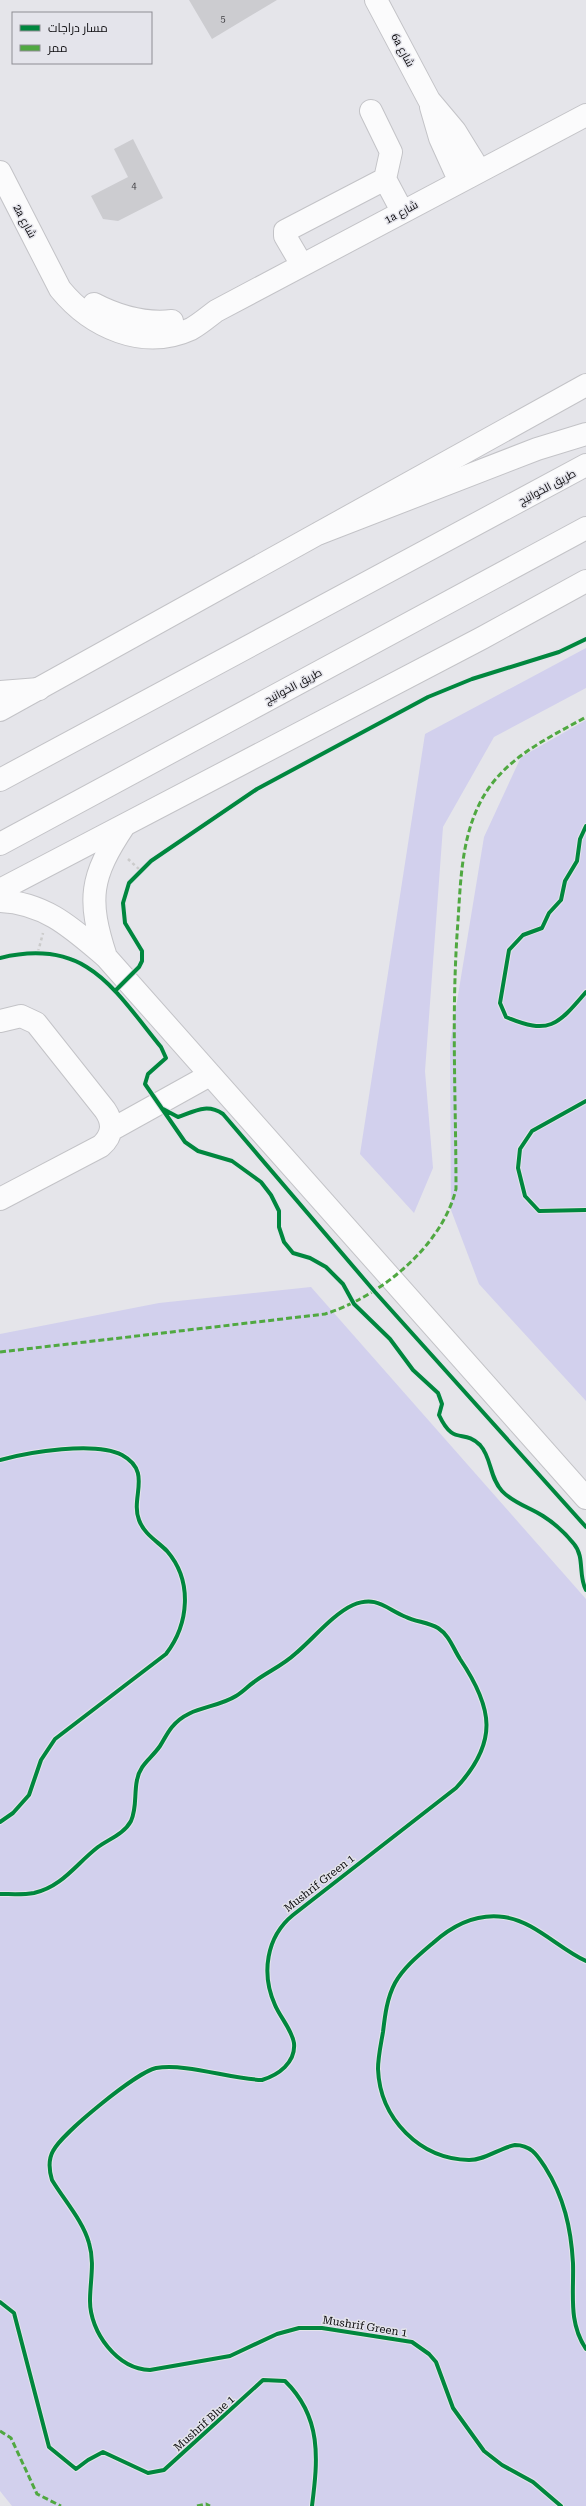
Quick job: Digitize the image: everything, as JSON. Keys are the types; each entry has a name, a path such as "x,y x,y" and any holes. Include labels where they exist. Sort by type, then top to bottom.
{"main road":[{"name":"6a شارع","path":"376,0 429,100 440,138 459,180"},
{"name":"6a شارع","path":"429,100 454,130 479,170"},
{"path":"372,111 391,152 385,178 402,211"},
{"name":"1a شارع","path":"134,328 174,334 191,328 216,311 459,180 586,115"},
{"name":"2a شارع","path":"0,172 60,289 86,316 102,325 134,328"},
{"path":"302,265 285,236 286,231 385,178"},
{"path":"0,710 586,385"},
{"path":"320,533 537,449 586,434"},
{"name":"طريق الخوانيج","path":"0,780 586,465"},
{"name":"طريق الخوانيج","path":"0,844 586,528"},
{"path":"0,890 482,638 586,580"},
{"path":"0,692 39,689"},
{"path":"106,957 95,920 94,894 105,857 125,824"},
{"path":"0,901 21,903 48,912 62,920 106,957 586,1498"},
{"path":"0,1021 21,1016 36,1023 106,1110 111,1123 111,1130"},
{"path":"0,1199 101,1146 111,1130 210,1074"}],"path":[{"path":"136,874 145,866"},
{"path":"31,953 42,952"}],"shaded area":[{"path":"586,648 586,688 494,737 443,827 425,1071 433,1168 414,1213 360,1154 425,734"},
{"path":"586,720 586,1401 479,1284 451,1210 450,1044 484,837 521,757"},
{"path":"311,1287 586,1599 586,2506 12,2506 0,2491 0,1334 159,1303"}],"building":[{"path":"189,0 277,0 212,39"},
{"path":"133,139 163,198 118,221 103,219 91,196 128,177 114,149"}],"marked path":[{"path":"0,1352 325,1314 346,1306 386,1282 406,1267 423,1250 437,1231 449,1210 456,1189 454,1022 456,955 462,868 474,816 481,800 491,785 511,764 547,738 586,717"},
{"path":"0,2431 11,2438 37,2494 61,2506"},
{"path":"197,2506 206,2504 210,2506"}],"cycle path":[{"path":"115,991 139,967 142,961 142,951 125,923 123,903 129,883 151,861 257,789 428,697 472,679 559,652 586,639"},
{"path":"586,826 580,839 577,861 565,881 561,900 549,913 542,928 523,935 509,950 500,1003 506,1017 533,1025 543,1026 559,1020 586,992"},
{"path":"0,958 30,953 55,955 76,961 95,972 112,987 161,1047 166,1058 148,1074 145,1084 185,1142 198,1151 232,1161 261,1182 271,1195 279,1211 279,1227 284,1242 293,1253 310,1258 326,1267 343,1284 354,1304 390,1339 413,1370 438,1393 442,1404 439,1415 449,1431 459,1436 474,1440 484,1450 495,1480 502,1491 516,1502 547,1519 571,1540 577,1549 581,1561 582,1579 586,1590"},
{"path":"586,1101 532,1131 520,1149 518,1168 525,1196 539,1211 586,1210"},
{"path":"163,1109 178,1117 201,1109 212,1109 223,1114 375,1292 586,1527"},
{"path":"0,1460 44,1451 79,1448 110,1451 122,1455 131,1462 139,1477 137,1511 141,1525 147,1533 167,1551 175,1563 181,1576 185,1602 180,1629 166,1654 55,1739 41,1760 29,1795 13,1813 0,1822"},
{"name":"Mushrif Green 1","path":"0,1894 34,1893 53,1886 69,1874 90,1853 120,1833 128,1826 133,1816 138,1774 146,1762 157,1751 170,1729 179,1720 194,1711 228,1700 239,1694 259,1678 290,1658 345,1609 361,1602 375,1602 410,1619 434,1626 445,1634 479,1693 485,1709 485,1740 470,1771 456,1788 293,1915 277,1934 269,1957 267,1969 268,1981 275,2005 293,2038 294,2050 289,2062 280,2071 262,2080 236,2077 195,2069 168,2067 156,2068 146,2072 117,2091 59,2142 50,2158 50,2169 52,2180 78,2219 89,2243 92,2258 90,2301 91,2313 95,2325 100,2336 108,2347 127,2363 138,2368 150,2370 230,2356 277,2334 299,2328 322,2328 412,2342 429,2354 436,2362 453,2408 484,2451 502,2465 533,2482 561,2506"},
{"path":"586,1961 536,1929 504,1917 484,1917 457,1926 441,1937 407,1966 395,1983 387,2007 378,2069 380,2087 386,2104 395,2120 406,2133 419,2144 434,2152 451,2158 469,2160 481,2158 515,2145 521,2145 529,2149 539,2158 552,2178 562,2201 568,2225 573,2263 574,2318 580,2339 586,2349"},
{"name":"Mushrif Blue 1","path":"0,2302 14,2313 49,2447 76,2469 88,2460 103,2452 148,2473 164,2470 263,2380 285,2381 306,2409 315,2439 316,2472 312,2506"}]}
